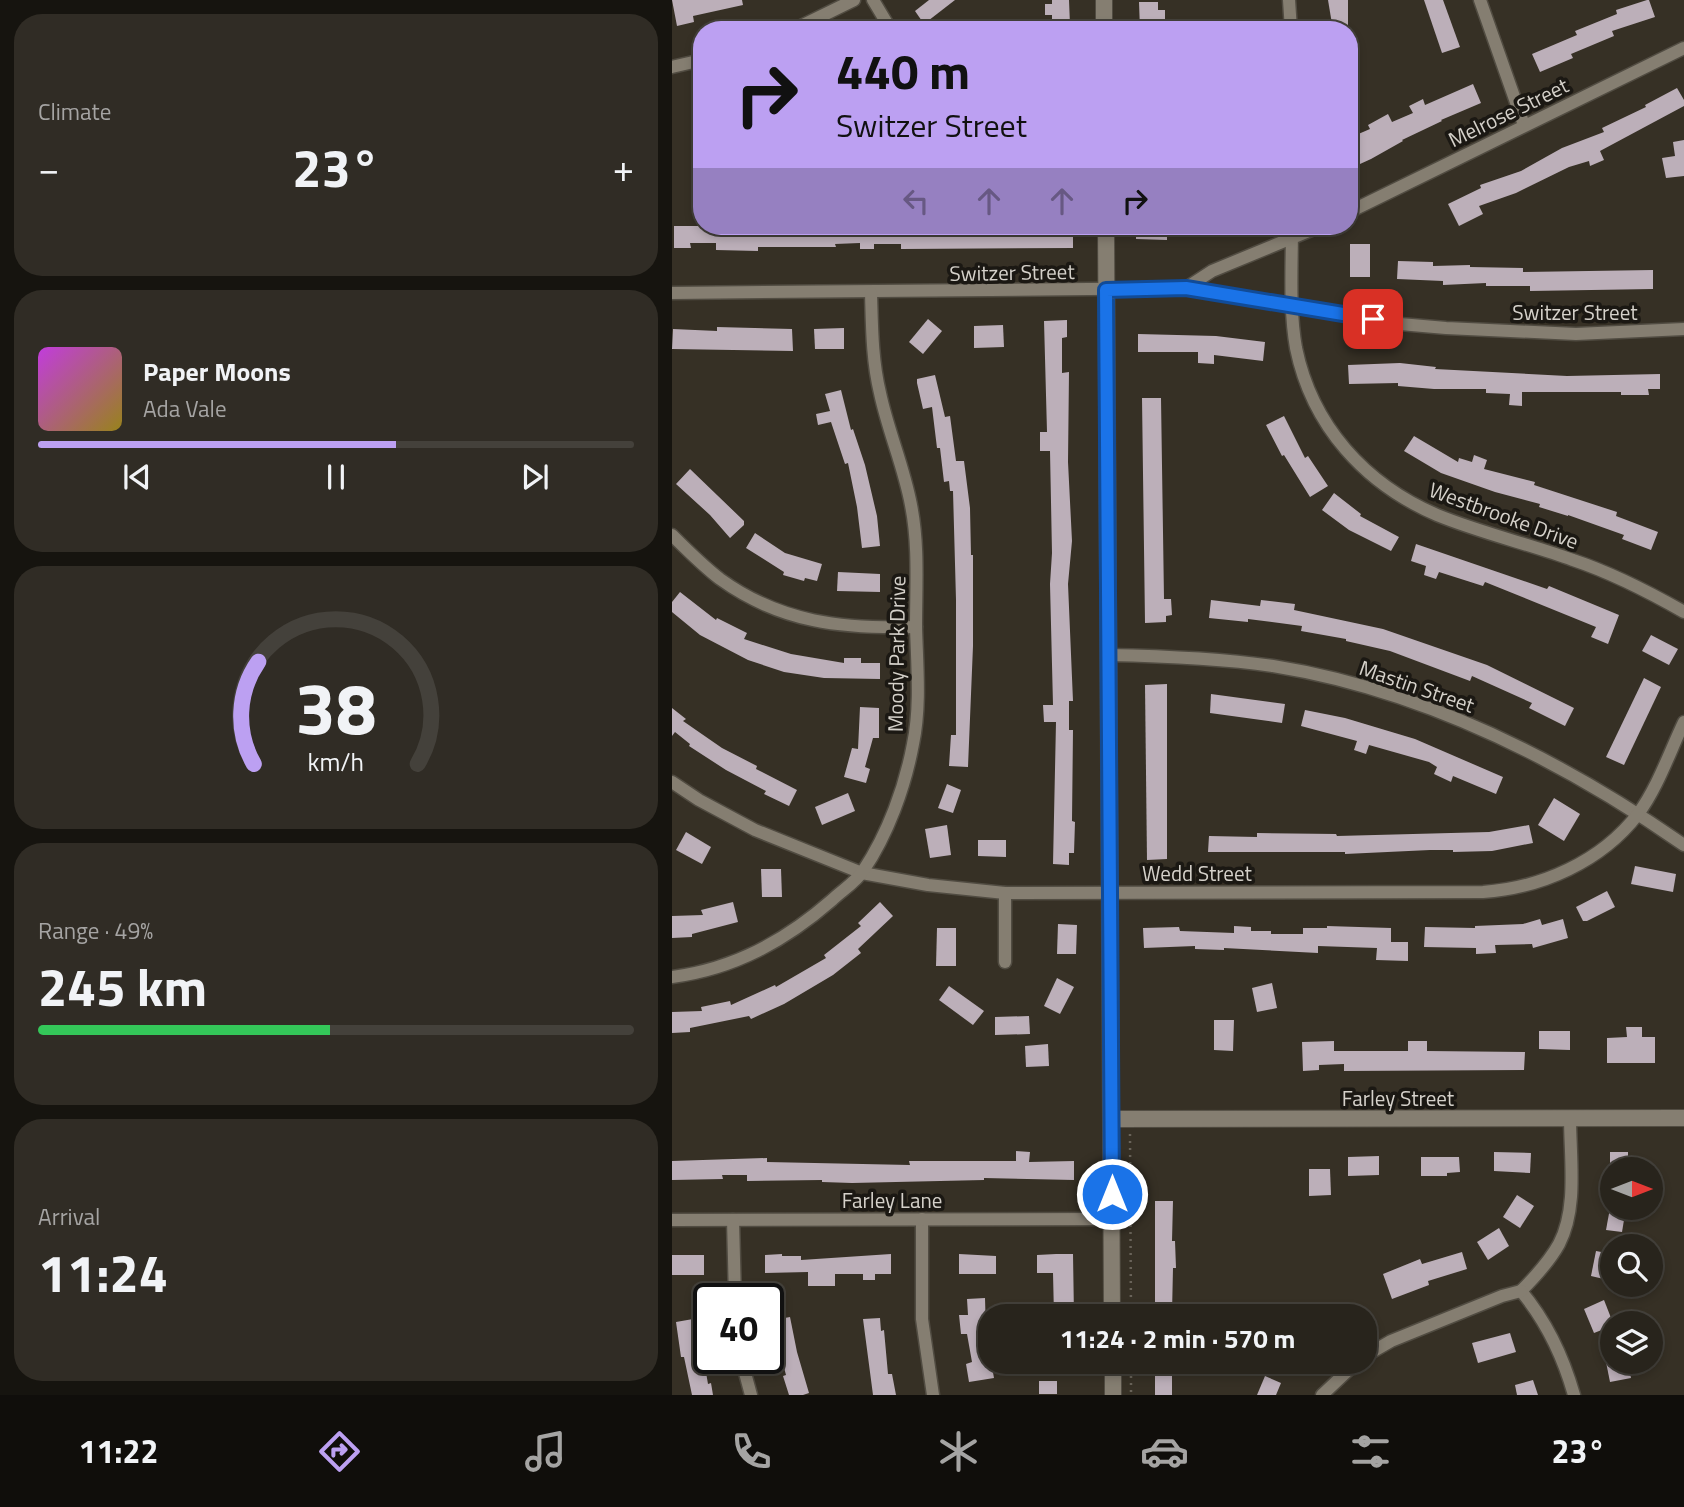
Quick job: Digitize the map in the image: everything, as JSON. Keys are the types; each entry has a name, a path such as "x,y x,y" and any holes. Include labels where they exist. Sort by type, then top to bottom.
{"street":[{"path":"811,21 854,0"},
{"path":"873,0 886,21"},
{"path":"1104,0 1104,21"},
{"path":"1289,0 1290,21"},
{"path":"1480,0 1524,125"},
{"name":"Melrose Street","path":"1358,208 1684,48"},
{"path":"672,67 693,62"},
{"path":"1106,235 1112,1304"},
{"path":"1186,288 1212,271 1286,235"},
{"name":"Westbrooke Drive","path":"1292,235 1296,348 1317,408 1334,436 1354,460 1378,482 1407,501 1439,516 1577,561 1629,583 1684,612"},
{"name":"Switzer Street","path":"672,293 1186,288 1400,324 1576,334 1684,329"},
{"name":"Moody Park Drive","path":"672,977 718,967 755,953 807,922 862,873 887,826 904,782 914,741 917,708 916,543 912,506 880,396 874,364 871,293"},
{"path":"672,534 718,577 741,593 771,608 799,618 834,625 870,628 916,627"},
{"name":"Mastin Street","path":"1108,655 1217,659 1274,667 1395,695 1452,716 1515,744 1559,767 1684,845"},
{"name":"Wedd Street","path":"672,782 755,830 862,873 928,885 1005,893 1500,891 1559,875 1608,844 1637,814 1684,722"},
{"path":"1005,893 1005,962"},
{"path":"1377,1349 1502,1296 1521,1291 1553,1253 1567,1220 1570,1201 1570,1118"},
{"name":"Farley Street","path":"1111,1119 1684,1118"},
{"path":"922,1219 922,1319 933,1395"},
{"name":"Farley Lane","path":"672,1220 1112,1219"},
{"path":"733,1220 735,1283"},
{"path":"1521,1291 1551,1335 1568,1372 1574,1395"},
{"path":"745,1374 751,1395"},
{"path":"1112,1374 1113,1395"},
{"path":"1322,1395 1344,1374"}],"path":[{"path":"1111,1119 1130,1133 1130,1304"},
{"path":"1131,1374 1131,1395"}],"building":[{"path":"672,0 742,0 743,5 693,16 693,22 677,26"},
{"path":"929,0 955,0 928,21 922,21 915,11"},
{"path":"1052,0 1069,0 1070,21 1052,21 1052,15 1045,15 1045,4 1052,4"},
{"path":"1328,0 1348,0 1348,21 1332,21"},
{"path":"1424,0 1443,0 1460,47 1442,53"},
{"path":"1647,0 1655,17 1612,31 1614,36 1571,54 1573,58 1540,72 1532,54 1577,35 1575,31 1617,14 1616,10"},
{"path":"1139,2 1158,2 1158,10 1165,10 1165,21 1140,21"},
{"path":"1473,84 1481,103 1441,120 1358,165 1358,134 1370,129 1368,125 1388,114 1392,122 1413,113 1409,106 1423,99 1425,105"},
{"path":"1677,88 1684,100 1684,106 1600,151 1604,160 1590,166 1589,161 1569,167 1516,193 1479,206 1483,214 1459,226 1448,204 1481,188 1480,185 1521,171 1562,148 1604,132 1602,128 1646,107 1645,105"},
{"path":"1684,140 1684,176 1666,178 1662,158 1675,156 1673,142"},
{"path":"674,226 693,226 693,235 1073,235 1073,248 901,249 901,244 874,244 874,249 860,249 860,243 835,244 836,247 758,247 758,251 716,250 716,243 690,243 691,248 674,248"},
{"path":"1136,235 1167,235 1167,240 1136,239"},
{"path":"1350,244 1370,244 1370,277 1350,277"},
{"path":"1398,261 1433,262 1433,266 1523,268 1523,272 1653,270 1653,289 1530,291 1530,286 1486,286 1486,283 1443,285 1443,281 1397,279"},
{"path":"928,319 942,331 923,354 909,342"},
{"path":"1067,320 1067,337 1062,338 1062,373 1069,372 1068,462 1072,541 1068,584 1073,701 1069,701 1069,730 1073,730 1072,821 1075,822 1074,853 1069,853 1069,865 1053,864 1056,722 1044,722 1043,705 1053,705 1050,451 1040,451 1040,432 1047,432 1044,321"},
{"path":"1003,325 1004,347 974,348 974,326"},
{"path":"717,327 792,329 793,351 672,349 673,329 717,331"},
{"path":"844,328 844,349 815,349 814,329"},
{"path":"1138,334 1216,336 1265,342 1263,361 1214,355 1214,364 1198,363 1198,352 1138,352"},
{"path":"1400,363 1436,367 1435,369 1567,376 1660,374 1660,389 1648,389 1649,395 1621,395 1621,392 1522,392 1522,406 1509,405 1510,394 1486,393 1486,389 1434,389 1398,386 1398,383 1349,384 1348,365"},
{"path":"935,375 945,417 950,416 956,461 964,461 970,508 973,646 968,767 949,766 951,735 956,735 953,491 950,491 949,481 944,482 932,407 923,409 917,383 917,379"},
{"path":"841,390 851,430 853,429 865,465 877,516 880,546 862,548 848,463 845,464 831,422 818,425 816,414 830,411 825,394"},
{"path":"1142,398 1161,398 1164,599 1171,599 1172,615 1166,616 1166,622 1145,623"},
{"path":"1284,416 1305,458 1308,456 1328,486 1310,497 1284,455 1282,456 1266,425"},
{"path":"1414,436 1458,462 1459,458 1472,462 1474,455 1487,460 1484,469 1535,482 1534,485 1617,512 1616,516 1658,532 1651,550 1622,539 1624,535 1539,507 1540,504 1441,473 1404,451"},
{"path":"690,469 744,521 744,525 730,538 710,515 676,484"},
{"path":"1334,493 1361,514 1360,516 1399,537 1391,551 1349,530 1322,510"},
{"path":"755,533 785,553 822,564 817,581 805,578 804,581 783,575 784,572 746,548"},
{"path":"1416,544 1547,589 1549,586 1619,615 1608,644 1591,637 1596,627 1485,582 1483,586 1439,572 1436,579 1424,575 1426,566 1411,561"},
{"path":"838,572 880,574 880,592 837,591"},
{"path":"680,592 716,620 717,618 747,633 744,639 791,654 844,663 844,658 861,658 861,663 880,663 880,679 824,678 784,672 748,660 700,635 672,612 672,602"},
{"path":"1211,600 1260,606 1261,600 1295,604 1294,610 1383,629 1487,665 1574,708 1565,726 1529,708 1532,703 1472,676 1470,681 1390,651 1301,631 1302,626 1248,619 1248,622 1209,618"},
{"path":"1651,635 1678,649 1669,665 1642,651"},
{"path":"1644,678 1661,687 1624,765 1606,757"},
{"path":"1167,684 1167,859 1147,860 1145,685"},
{"path":"1211,694 1285,704 1282,723 1210,713"},
{"path":"860,707 879,708 879,738 873,738 865,767 870,769 866,783 844,777 852,748 858,749"},
{"path":"672,708 686,719 683,721 722,748 797,790 789,806 764,794 766,791 689,746 690,744 675,732 672,736"},
{"path":"1305,710 1345,718 1415,739 1503,777 1496,794 1453,776 1451,782 1434,774 1437,767 1429,762 1369,745 1366,754 1354,750 1357,741 1301,726"},
{"path":"947,784 961,790 953,813 938,808"},
{"path":"848,793 855,811 822,825 815,807"},
{"path":"1554,798 1580,814 1564,841 1538,825"},
{"path":"947,825 951,855 930,858 925,829"},
{"path":"1529,825 1533,843 1492,851 1430,850 1345,854 1208,852 1209,836 1257,837 1257,833 1337,836 1489,832"},
{"path":"686,832 711,847 702,864 676,850"},
{"path":"978,840 1006,840 1006,857 978,856"},
{"path":"1635,866 1676,874 1673,892 1631,884"},
{"path":"761,869 781,869 782,897 762,897"},
{"path":"1607,891 1615,907 1583,921 1576,907"},
{"path":"733,902 738,922 692,934 692,937 672,938 672,916 703,915 701,910"},
{"path":"880,902 893,916 858,949 861,953 833,975 784,1004 751,1019 749,1016 690,1028 690,1032 672,1033 672,1012 702,1011 701,1007 730,1001 731,1005 775,985 776,987 826,958 824,955 861,926 858,923"},
{"path":"1540,919 1542,925 1563,919 1568,938 1533,948 1532,944 1495,945 1496,953 1476,954 1476,948 1424,947 1425,927 1475,928 1523,924"},
{"path":"1058,924 1077,925 1076,954 1057,954"},
{"path":"1234,926 1251,927 1251,931 1271,931 1271,934 1303,934 1303,928 1327,926 1391,928 1391,942 1408,942 1408,961 1376,960 1377,948 1318,946 1318,953 1195,949 1195,946 1144,948 1143,928 1179,927 1180,931 1234,933"},
{"path":"937,928 956,928 956,966 936,966"},
{"path":"1057,978 1074,987 1060,1014 1044,1006"},
{"path":"1272,983 1277,1008 1257,1012 1252,988"},
{"path":"949,986 984,1011 973,1025 939,1000"},
{"path":"1029,1016 1030,1034 995,1035 995,1017"},
{"path":"1214,1020 1234,1020 1233,1051 1214,1050"},
{"path":"1626,1027 1642,1027 1642,1037 1655,1037 1655,1063 1607,1063 1607,1038 1627,1037"},
{"path":"1539,1031 1570,1031 1570,1050 1539,1049"},
{"path":"1334,1041 1334,1051 1408,1051 1408,1041 1427,1041 1427,1051 1525,1052 1524,1070 1344,1071 1344,1064 1319,1065 1319,1070 1303,1071 1302,1042"},
{"path":"1048,1044 1049,1066 1026,1067 1025,1046"},
{"path":"1016,1151 1030,1152 1029,1162 1074,1161 1074,1180 984,1178 852,1183 822,1180 747,1181 747,1175 722,1175 723,1179 672,1180 672,1161 767,1158 767,1162 910,1165 909,1161 1016,1161"},
{"path":"1494,1152 1531,1153 1530,1173 1494,1171"},
{"path":"1610,1152 1628,1152 1628,1157 1610,1157"},
{"path":"1379,1156 1379,1175 1348,1176 1348,1157"},
{"path":"1421,1157 1459,1157 1460,1172 1447,1173 1447,1176 1421,1176"},
{"path":"1309,1169 1330,1169 1331,1195 1309,1196"},
{"path":"1517,1195 1534,1206 1520,1228 1503,1217"},
{"path":"1155,1201 1173,1201 1172,1241 1175,1241 1176,1268 1173,1268 1172,1304 1155,1304"},
{"path":"1608,1220 1624,1220 1622,1232 1606,1230"},
{"path":"1499,1228 1509,1246 1488,1260 1477,1242"},
{"path":"1596,1251 1600,1252 1600,1278 1591,1276"},
{"path":"1462,1252 1467,1269 1428,1281 1429,1285 1392,1299 1383,1274 1420,1259 1422,1264"},
{"path":"891,1254 891,1274 875,1274 875,1280 863,1280 863,1274 835,1274 835,1286 808,1286 808,1272 765,1273 765,1255 801,1256 801,1260"},
{"path":"959,1254 996,1256 996,1274 959,1274"},
{"path":"1073,1254 1074,1304 1054,1304 1053,1273 1037,1273 1037,1255"},
{"path":"672,1255 704,1255 704,1275 672,1275"},
{"path":"985,1298 985,1304 978,1304 978,1374 993,1374 994,1378 969,1382 966,1364 972,1362 967,1334 961,1334 959,1315 968,1315 967,1299"},
{"path":"1604,1300 1608,1311 1600,1311 1600,1331 1594,1333 1584,1309"},
{"path":"790,1317 809,1393 803,1395 789,1395 783,1376 786,1375 784,1318"},
{"path":"880,1318 881,1331 884,1330 888,1374 892,1374 896,1395 873,1395 863,1319"},
{"path":"693,1319 693,1374 706,1374 713,1395 692,1395 684,1357 681,1357 676,1322"},
{"path":"1510,1333 1516,1352 1478,1363 1472,1343"},
{"path":"1155,1374 1172,1374 1172,1395 1155,1395"},
{"path":"1608,1374 1630,1374 1631,1378 1610,1382"},
{"path":"1265,1376 1281,1383 1276,1395 1257,1395"},
{"path":"1533,1380 1538,1395 1517,1395 1515,1385"},
{"path":"1039,1381 1057,1381 1057,1394 1039,1394"}],"route":[{"path":"1112,1194 1106,290 1186,288 1373,319"}]}
